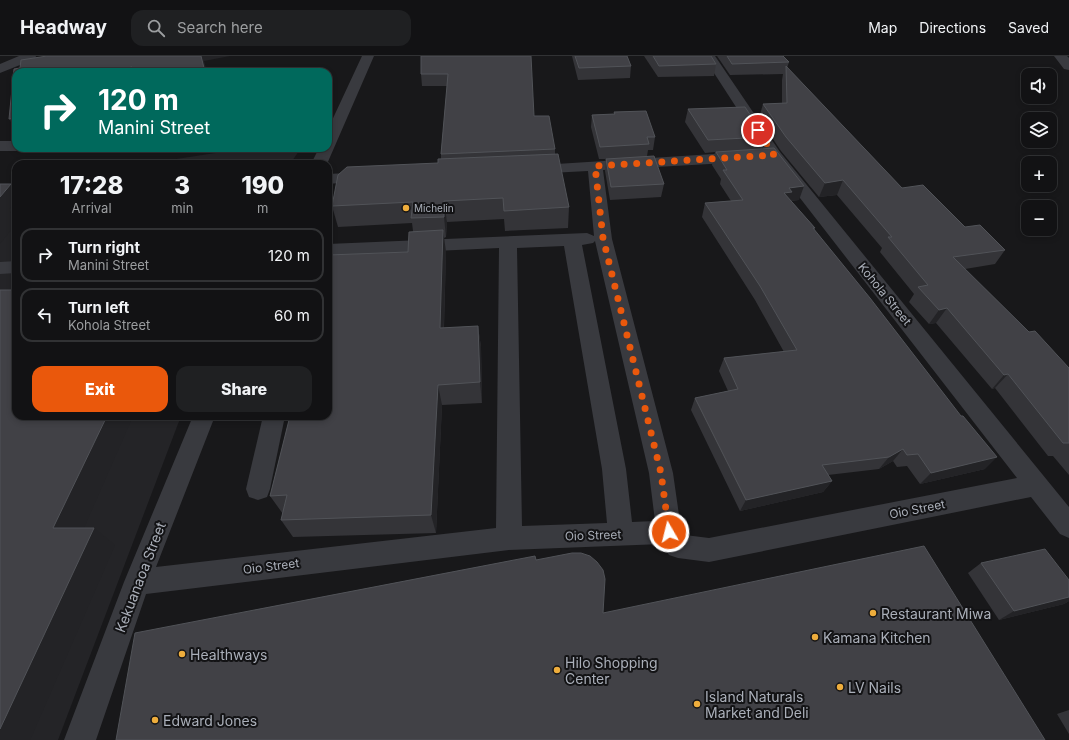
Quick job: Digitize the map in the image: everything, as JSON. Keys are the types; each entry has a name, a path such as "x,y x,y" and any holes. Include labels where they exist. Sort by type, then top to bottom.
{"street":[{"path":"0,69 30,56"},
{"path":"332,136 368,56"},
{"name":"Kohola Street","path":"709,56 774,155 1069,526"},
{"path":"1060,56 1069,66"},
{"path":"0,146 12,146"},
{"path":"517,170 774,155"},
{"path":"595,166 603,238 661,473 669,532"},
{"path":"332,179 383,177"},
{"path":"332,250 603,238"},
{"path":"572,240 614,469 621,534"},
{"path":"508,243 509,538"},
{"path":"0,268 12,267"},
{"name":"Kekuanaoa Street","path":"80,740 137,582 202,420"},
{"path":"258,489 273,420"},
{"name":"Oio Street","path":"137,582 509,538 669,532 678,546 709,550 1037,485"}],"shaded area":[{"path":"222,152 298,152 293,160 170,160"},
{"path":"12,184 12,420 179,420 58,740 0,740 0,186"}],"building":[{"path":"47,56 201,56 204,68 20,68 21,60"},
{"path":"421,56 531,56 534,116 549,116 555,149 441,154 448,74 421,74"},
{"path":"575,56 627,56 631,66 579,68"},
{"path":"653,56 711,56 716,64 659,66"},
{"path":"727,56 783,56 789,62 732,64"},
{"path":"786,66 902,188 923,185 965,227 980,225 1005,250 953,257 1029,332 1035,331 1069,368 1069,443 1063,443 1008,374 1004,375 947,308 939,310 918,287 928,285 888,237 892,237 843,180 825,183 786,137 763,104 787,103"},
{"path":"12,89 12,119 9,119"},
{"path":"745,107 765,137 708,140 688,109"},
{"path":"646,111 655,137 647,137 649,144 600,147 592,115 615,114 614,112"},
{"path":"774,148 804,186 789,188 792,192 784,193 815,228 813,228 870,298 961,416 963,416 997,457 931,473 918,454 907,455 903,449 889,457 822,465 832,481 746,500 695,398 738,389 724,358 797,350 760,286 705,203 743,200 723,170 727,170 716,152"},
{"path":"558,154 569,207 504,211 503,198 444,201 444,217 411,218 413,202 332,206 338,175 347,167 438,163 438,159"},
{"path":"654,156 664,184 611,187 606,159"},
{"path":"0,184 11,184 0,197"},
{"path":"443,230 440,328 478,326 480,382 438,385 431,515 281,520 287,495 270,496 289,420 332,420 332,255 408,252 409,232"},
{"path":"0,290 12,290 12,420 105,420 53,528 94,528 0,729"},
{"name":"Hilo Shopping Center","path":"924,546 1045,740 116,740 135,633 535,556 536,560 572,553 581,553 590,556 603,570 605,579 603,613"},
{"path":"1045,549 1069,580 1069,597 1014,611 981,563"}],"place":[{"name":"Michelin","path":"406,208"},
{"name":"Restaurant Miwa","path":"873,613"},
{"name":"Kamana Kitchen","path":"815,637"},
{"name":"Healthways","path":"182,654"},
{"name":"Hilo Shopping Center","path":"557,670"},
{"name":"LV Nails","path":"840,687"},
{"name":"Island Naturals Market and Deli","path":"697,704"},
{"name":"Edward Jones","path":"155,720"}],"route":[{"path":"669,532 661,473 603,238 595,166 774,155 758,130"}]}
